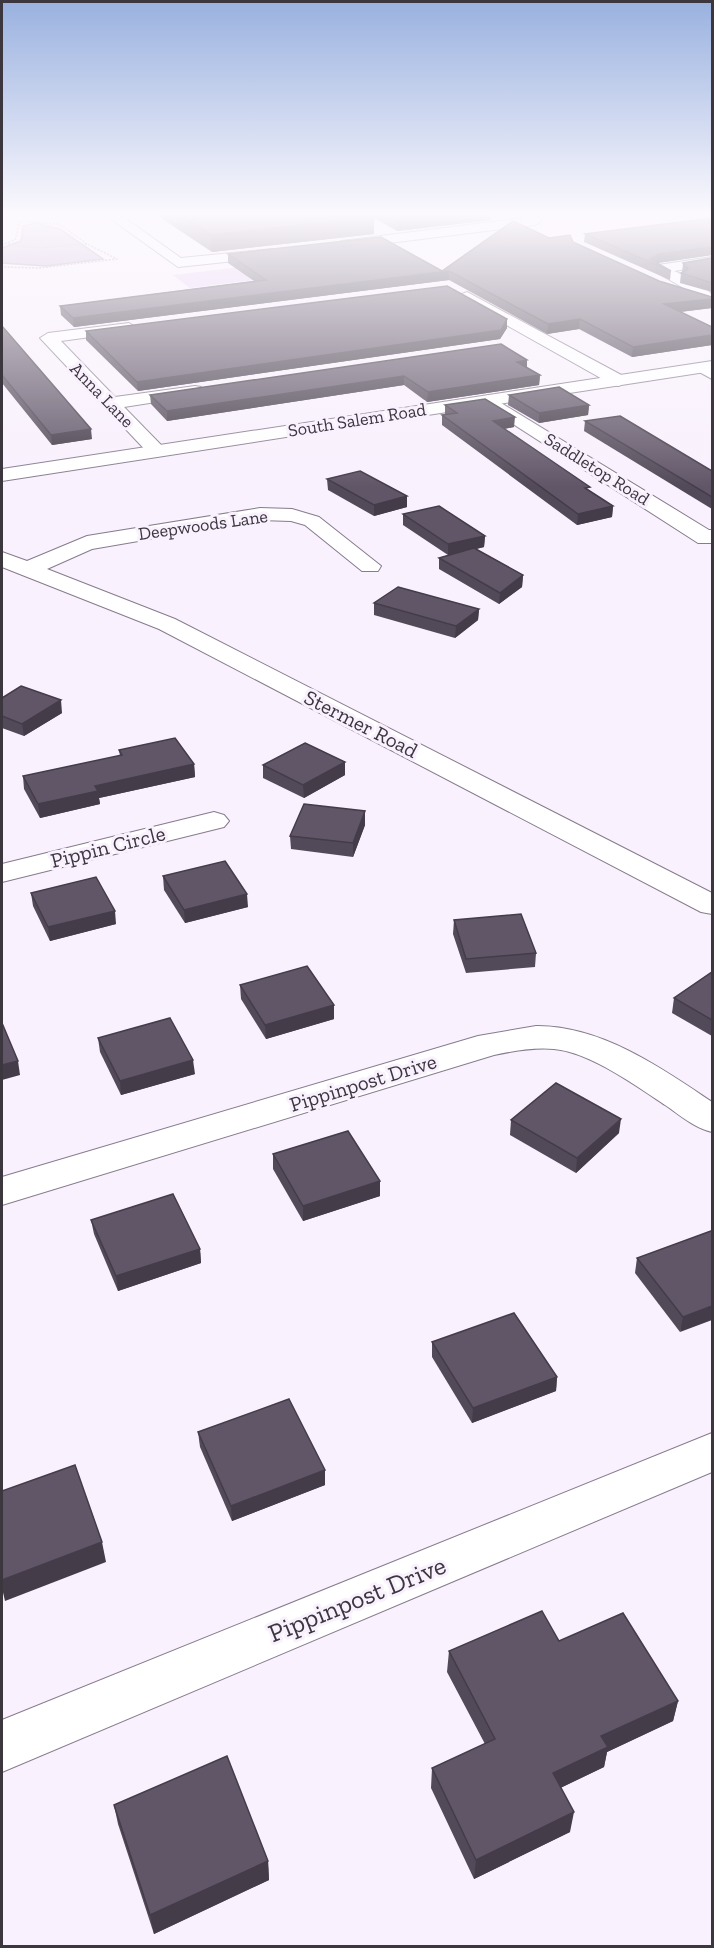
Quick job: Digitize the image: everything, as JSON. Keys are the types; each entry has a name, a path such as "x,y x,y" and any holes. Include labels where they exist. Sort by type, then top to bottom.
{"street":[{"path":"481,305 619,381"},
{"name":"Anna Lane","path":"142,326 48,338 157,451"},
{"path":"522,343 545,340"},
{"name":"South Salem Road","path":"2,475 619,381 710,363"},
{"path":"111,403 216,387"},
{"name":"Saddletop Road","path":"488,400 709,537"},
{"name":"Deepwoods Lane","path":"27,570 87,543 260,514 292,515 312,521 370,566"},
{"name":"Stermer Road","path":"2,559 167,624 712,905"},
{"name":"Pippin Circle","path":"2,873 214,821"},
{"name":"Pippinpost Drive","path":"2,1191 490,1044 522,1038 563,1039 604,1055 682,1098 712,1120"},
{"name":"Pippinpost Drive","path":"2,1746 712,1452"}],"building":[{"path":"69,305 178,305 73,318 60,306"},
{"path":"295,305 481,305 507,319 501,330 137,382 86,331"},
{"path":"512,305 666,305 712,327 712,335 633,347 580,319 548,324"},
{"path":"2,326 91,429 51,435 2,375"},
{"path":"501,344 527,360 517,362 540,375 428,392 404,376 167,411 150,395"},
{"path":"559,387 589,405 539,413 509,395"},
{"path":"485,399 515,417 493,421 590,487 585,488 613,506 578,514 442,415 457,413 445,405"},
{"path":"620,416 712,471 712,497 585,421"},
{"path":"360,471 407,496 374,505 327,479"},
{"path":"439,506 485,536 448,544 403,514"},
{"path":"474,548 523,575 500,593 439,558"},
{"path":"398,587 479,609 456,626 374,603"},
{"path":"21,686 61,700 22,724 2,716 2,698"},
{"path":"175,738 194,764 95,786 98,791 38,804 23,776 122,755 119,750"},
{"path":"305,743 345,762 303,785 263,765"},
{"path":"304,804 365,811 353,843 290,836"},
{"path":"225,861 247,894 184,910 163,876"},
{"path":"96,877 115,911 48,927 31,893"},
{"path":"521,914 536,953 466,959 454,920"},
{"path":"307,966 334,1005 265,1025 240,985"},
{"path":"712,972 712,1020 674,998"},
{"path":"170,1018 193,1060 120,1081 98,1038"},
{"path":"2,1023 18,1061 2,1065"},
{"path":"556,1083 621,1119 577,1158 511,1120"},
{"path":"348,1131 380,1181 303,1206 273,1154"},
{"path":"173,1194 200,1249 116,1276 91,1220"},
{"path":"711,1231 712,1306 683,1317 637,1258"},
{"path":"514,1313 557,1377 473,1408 432,1342"},
{"path":"289,1399 325,1470 231,1506 198,1432"},
{"path":"75,1465 102,1542 2,1580 2,1491"},
{"path":"542,1611 559,1641 623,1613 678,1701 601,1736 608,1747 553,1773 574,1812 476,1860 432,1768 495,1739 449,1651"},
{"path":"227,1756 268,1861 150,1915 114,1805"}]}
